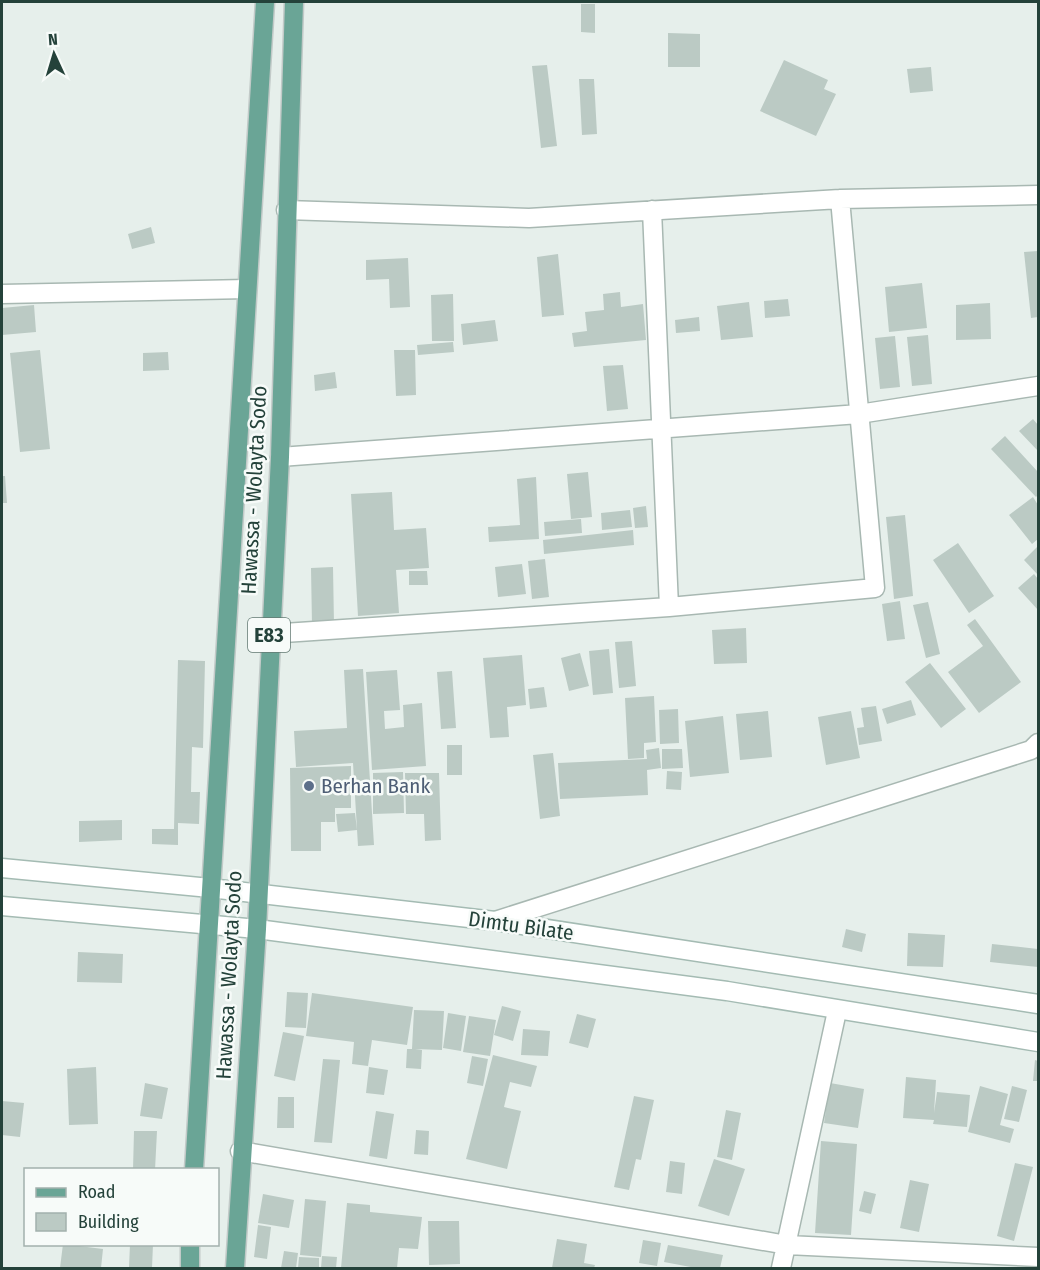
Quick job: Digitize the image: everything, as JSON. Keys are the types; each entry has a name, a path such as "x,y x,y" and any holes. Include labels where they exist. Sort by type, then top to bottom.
{"main road":[{"name":"Hawassa - Wolayta Sodo","path":"194,1168 265,2"},
{"name":"Hawassa - Wolayta Sodo","path":"235,1269 240,1151 257,929 256,894 280,457 294,2"},
{"path":"190,1246 190,1269"}],"street":[{"path":"286,210 529,218 840,199 1038,195"},
{"path":"269,634 669,607 875,588 840,199"},
{"path":"652,210 669,607"},
{"path":"2,294 247,289"},
{"path":"280,457 859,414 1038,386"},
{"path":"495,921 1020,754 1031,750 1038,744"},
{"name":"Dimtu Bilate","path":"2,868 210,888 495,921 1038,1004"},
{"path":"2,906 257,929 715,990 1038,1042"},
{"path":"781,1269 837,1011"},
{"path":"240,1151 788,1245 1038,1257"}],"building":[{"path":"581,4 595,4 595,33 581,32"},
{"path":"668,33 700,34 700,67 668,67"},
{"path":"784,60 828,80 824,89 836,94 816,136 760,111"},
{"path":"547,65 557,146 541,148 532,66"},
{"path":"931,67 933,91 910,93 907,69"},
{"path":"579,79 594,79 597,134 582,135"},
{"path":"151,227 155,243 132,249 128,234"},
{"path":"1038,251 1038,317 1031,318 1024,252"},
{"path":"558,254 564,315 542,317 537,257"},
{"path":"408,258 410,307 390,308 389,279 366,280 366,260"},
{"path":"922,283 927,328 889,332 885,287"},
{"path":"620,292 621,307 643,304 646,340 574,347 572,333 587,331 585,312 604,310 603,294"},
{"path":"453,294 454,341 432,341 431,295"},
{"path":"788,299 790,316 765,318 764,301"},
{"path":"749,302 753,337 721,340 717,306"},
{"path":"990,303 991,339 956,340 956,305"},
{"path":"34,305 36,332 2,335 2,308"},
{"path":"699,317 700,331 676,333 675,320"},
{"path":"495,320 498,341 463,345 461,324"},
{"path":"928,335 932,384 912,386 907,337"},
{"path":"895,336 900,387 880,389 875,338"},
{"path":"453,342 454,352 418,355 417,345"},
{"path":"40,350 50,449 20,452 10,353"},
{"path":"394,350 415,350 416,395 396,396"},
{"path":"168,352 169,370 143,371 143,353"},
{"path":"623,365 628,409 607,411 603,366"},
{"path":"335,372 337,388 315,391 314,375"},
{"path":"1033,419 1038,425 1038,451 1019,431"},
{"path":"1005,436 1038,472 1038,495 1036,497 991,449"},
{"path":"588,472 592,517 571,519 567,474"},
{"path":"2,476 5,476 7,503 2,503"},
{"path":"536,477 539,539 489,542 488,527 520,525 517,479"},
{"path":"392,492 394,530 426,528 429,568 396,570 399,613 358,616 351,494"},
{"path":"1033,497 1038,505 1038,539 1032,544 1009,515"},
{"path":"646,506 648,527 635,528 633,508"},
{"path":"630,510 632,527 602,530 601,513"},
{"path":"905,515 913,596 894,599 886,517"},
{"path":"581,519 582,533 545,536 544,522"},
{"path":"633,530 634,545 544,554 543,540"},
{"path":"958,543 994,596 969,613 933,560"},
{"path":"1038,546 1038,575 1024,560"},
{"path":"545,559 549,597 532,599 528,561"},
{"path":"522,564 526,594 498,597 495,567"},
{"path":"333,567 334,625 312,625 311,568"},
{"path":"409,571 427,571 428,585 409,585"},
{"path":"1034,574 1038,579 1038,610 1018,588"},
{"path":"900,601 905,639 887,641 882,604"},
{"path":"928,602 940,654 926,658 913,605"},
{"path":"975,619 1021,682 979,713 948,672 983,646 967,625"},
{"path":"746,628 747,663 714,664 712,630"},
{"path":"632,641 636,686 619,688 615,642"},
{"path":"609,649 613,693 593,695 589,651"},
{"path":"580,653 589,686 569,691 561,658"},
{"path":"522,655 526,705 507,707 509,737 490,738 483,658"},
{"path":"178,660 205,661 203,748 192,747 191,792 200,792 199,824 178,823 178,845 152,844 152,829 174,829"},
{"path":"930,663 966,709 941,728 905,682"},
{"path":"363,669 374,845 358,846 353,763 296,767 294,731 347,728 344,670"},
{"path":"397,670 400,710 384,711 385,729 404,727 403,705 422,703 426,766 372,770 366,672"},
{"path":"452,671 456,728 441,729 437,672"},
{"path":"544,687 547,707 530,709 528,689"},
{"path":"654,696 656,742 644,743 644,758 628,759 625,698"},
{"path":"911,700 916,715 887,724 882,709"},
{"path":"876,706 882,741 859,745 857,728 864,727 861,708"},
{"path":"678,709 679,743 660,744 659,710"},
{"path":"768,711 772,757 740,760 736,714"},
{"path":"851,711 860,758 826,765 818,717"},
{"path":"723,716 729,773 690,777 685,721"},
{"path":"447,745 462,745 462,775 447,775"},
{"path":"659,748 661,768 647,770 648,795 560,799 558,763 647,759 646,750"},
{"path":"662,749 682,749 683,768 662,769"},
{"path":"553,753 560,816 540,819 533,755"},
{"path":"351,766 351,808 335,808 335,822 321,822 321,851 291,851 290,768"},
{"path":"667,771 682,772 681,790 666,789"},
{"path":"403,772 404,813 373,814 373,773"},
{"path":"405,773 439,773 441,840 425,841 424,814 406,814"},
{"path":"355,813 357,830 338,832 336,814"},
{"path":"122,820 122,840 79,842 79,821"},
{"path":"846,929 866,934 862,952 842,947"},
{"path":"908,933 945,935 943,967 907,966"},
{"path":"992,944 1038,949 1038,967 990,962"},
{"path":"78,952 123,954 122,983 77,982"},
{"path":"287,992 308,993 306,1028 285,1027"},
{"path":"312,993 413,1007 407,1045 372,1040 368,1066 352,1064 354,1042 306,1036"},
{"path":"502,1006 521,1011 513,1041 494,1035"},
{"path":"414,1010 444,1011 442,1050 415,1049 422,1050 421,1069 406,1068 407,1049 412,1049"},
{"path":"448,1013 466,1016 461,1051 443,1048"},
{"path":"577,1014 596,1019 588,1048 569,1043"},
{"path":"469,1016 496,1020 490,1056 463,1052"},
{"path":"523,1029 550,1031 548,1056 521,1055"},
{"path":"283,1032 304,1036 295,1081 274,1076"},
{"path":"493,1055 537,1066 531,1087 510,1082 504,1107 521,1111 507,1169 466,1159"},
{"path":"472,1056 488,1059 483,1086 467,1083"},
{"path":"323,1059 340,1060 332,1143 314,1142"},
{"path":"1035,1060 1038,1061 1038,1081 1033,1081"},
{"path":"96,1067 98,1124 69,1125 67,1069"},
{"path":"369,1067 388,1070 384,1095 366,1093"},
{"path":"906,1077 936,1080 934,1113 937,1092 970,1095 967,1127 933,1124 934,1120 903,1118"},
{"path":"145,1083 168,1088 162,1119 140,1116"},
{"path":"830,1083 864,1089 858,1128 824,1123"},
{"path":"980,1086 1008,1094 1000,1125 1014,1129 1010,1143 968,1132"},
{"path":"1012,1086 1027,1090 1019,1122 1004,1119"},
{"path":"634,1096 654,1100 641,1160 636,1159 629,1190 614,1187"},
{"path":"278,1097 294,1097 294,1128 277,1128"},
{"path":"2,1101 24,1103 20,1137 2,1135"},
{"path":"726,1110 741,1113 732,1160 717,1157"},
{"path":"376,1111 394,1114 387,1159 369,1156"},
{"path":"416,1130 429,1131 428,1155 414,1154"},
{"path":"134,1131 157,1131 155,1168 133,1168"},
{"path":"821,1141 857,1144 851,1235 815,1233"},
{"path":"714,1159 745,1169 729,1216 698,1206"},
{"path":"670,1161 685,1163 682,1194 666,1192"},
{"path":"1015,1163 1033,1167 1014,1241 997,1236"},
{"path":"910,1180 929,1184 919,1232 900,1228"},
{"path":"864,1191 876,1194 871,1214 859,1211"},
{"path":"263,1194 294,1200 289,1228 258,1223"},
{"path":"305,1199 326,1201 321,1257 300,1255"},
{"path":"347,1203 370,1205 370,1212 422,1217 418,1249 399,1248 397,1268 341,1268"},
{"path":"428,1221 459,1221 460,1264 429,1265"},
{"path":"258,1225 271,1227 267,1259 254,1257"},
{"path":"557,1239 587,1244 584,1263 595,1265 594,1268 552,1268"},
{"path":"643,1240 661,1243 657,1266 639,1263"},
{"path":"668,1245 723,1255 720,1268 696,1268 664,1262"},
{"path":"63,1246 103,1249 101,1268 60,1268"},
{"path":"130,1246 153,1246 152,1268 129,1268"},
{"path":"284,1251 298,1253 296,1268 281,1268"},
{"path":"322,1256 337,1257 336,1268 321,1268"},
{"path":"299,1257 319,1258 319,1268 298,1268"}],"place":[{"name":"Berhan Bank","path":"309,786"}]}
